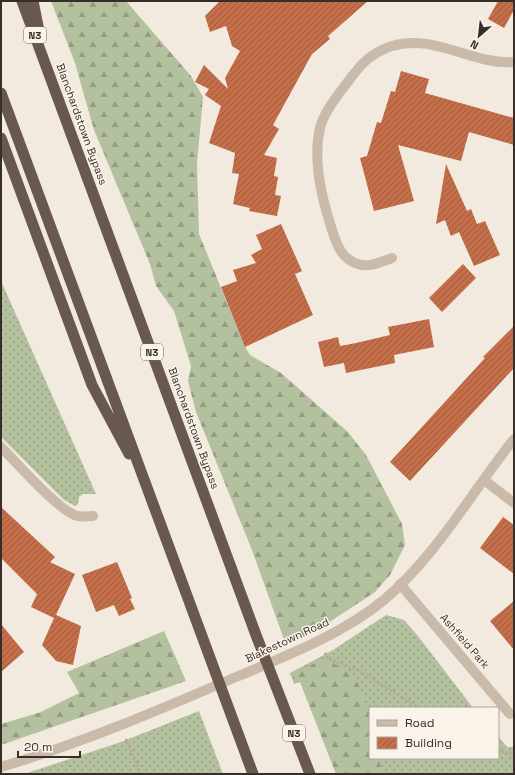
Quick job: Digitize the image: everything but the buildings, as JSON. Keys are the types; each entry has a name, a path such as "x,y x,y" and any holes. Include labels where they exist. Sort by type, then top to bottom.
{"highway":[{"name":"Blanchardstown Bypass","path":"22,1 256,635 310,774"},
{"name":"N3","path":"33,1 47,69"},
{"path":"1,93 253,774"},
{"path":"1,138 92,386 149,492"}],"street":[{"path":"392,258 368,266 355,263 344,257 335,239 322,196 317,159 320,127 334,101 354,73 373,53 394,46 421,42 495,62 514,62"},
{"name":"Blakestown Road","path":"1,767 42,755 121,726 318,640 366,613 400,584 428,556 514,439"},
{"path":"1,447 50,497 71,514 78,516 93,516"},
{"path":"484,480 514,503"},
{"name":"Ashfield Park","path":"400,584 510,714"}],"path":[{"path":"318,640 328,658 359,671 418,707"},
{"path":"121,726 141,774"},
{"path":"499,751 514,754"}],"green space":[{"path":"51,1 126,1 191,76 203,97 197,163 199,234 245,347 250,355 281,373 348,432 366,455 402,524 405,545 390,575 375,592 316,631 286,645 252,550 196,412 188,381 191,366 174,311 156,286 150,264 94,130 75,63"},
{"path":"1,281 96,494 83,494 79,497 78,504 75,506 64,500 1,437"},
{"path":"386,615 404,620 472,707 369,707 369,755 313,677 294,684 290,673 333,650"},
{"path":"164,631 186,681 1,745 1,724 41,712 79,693 67,672"},
{"path":"325,658 355,676 369,712 369,759 379,759 382,774 336,774 296,672"},
{"path":"199,711 223,774 24,774 121,742"},
{"path":"499,737 507,747 514,747 514,774 374,774 370,759 499,759"}]}
